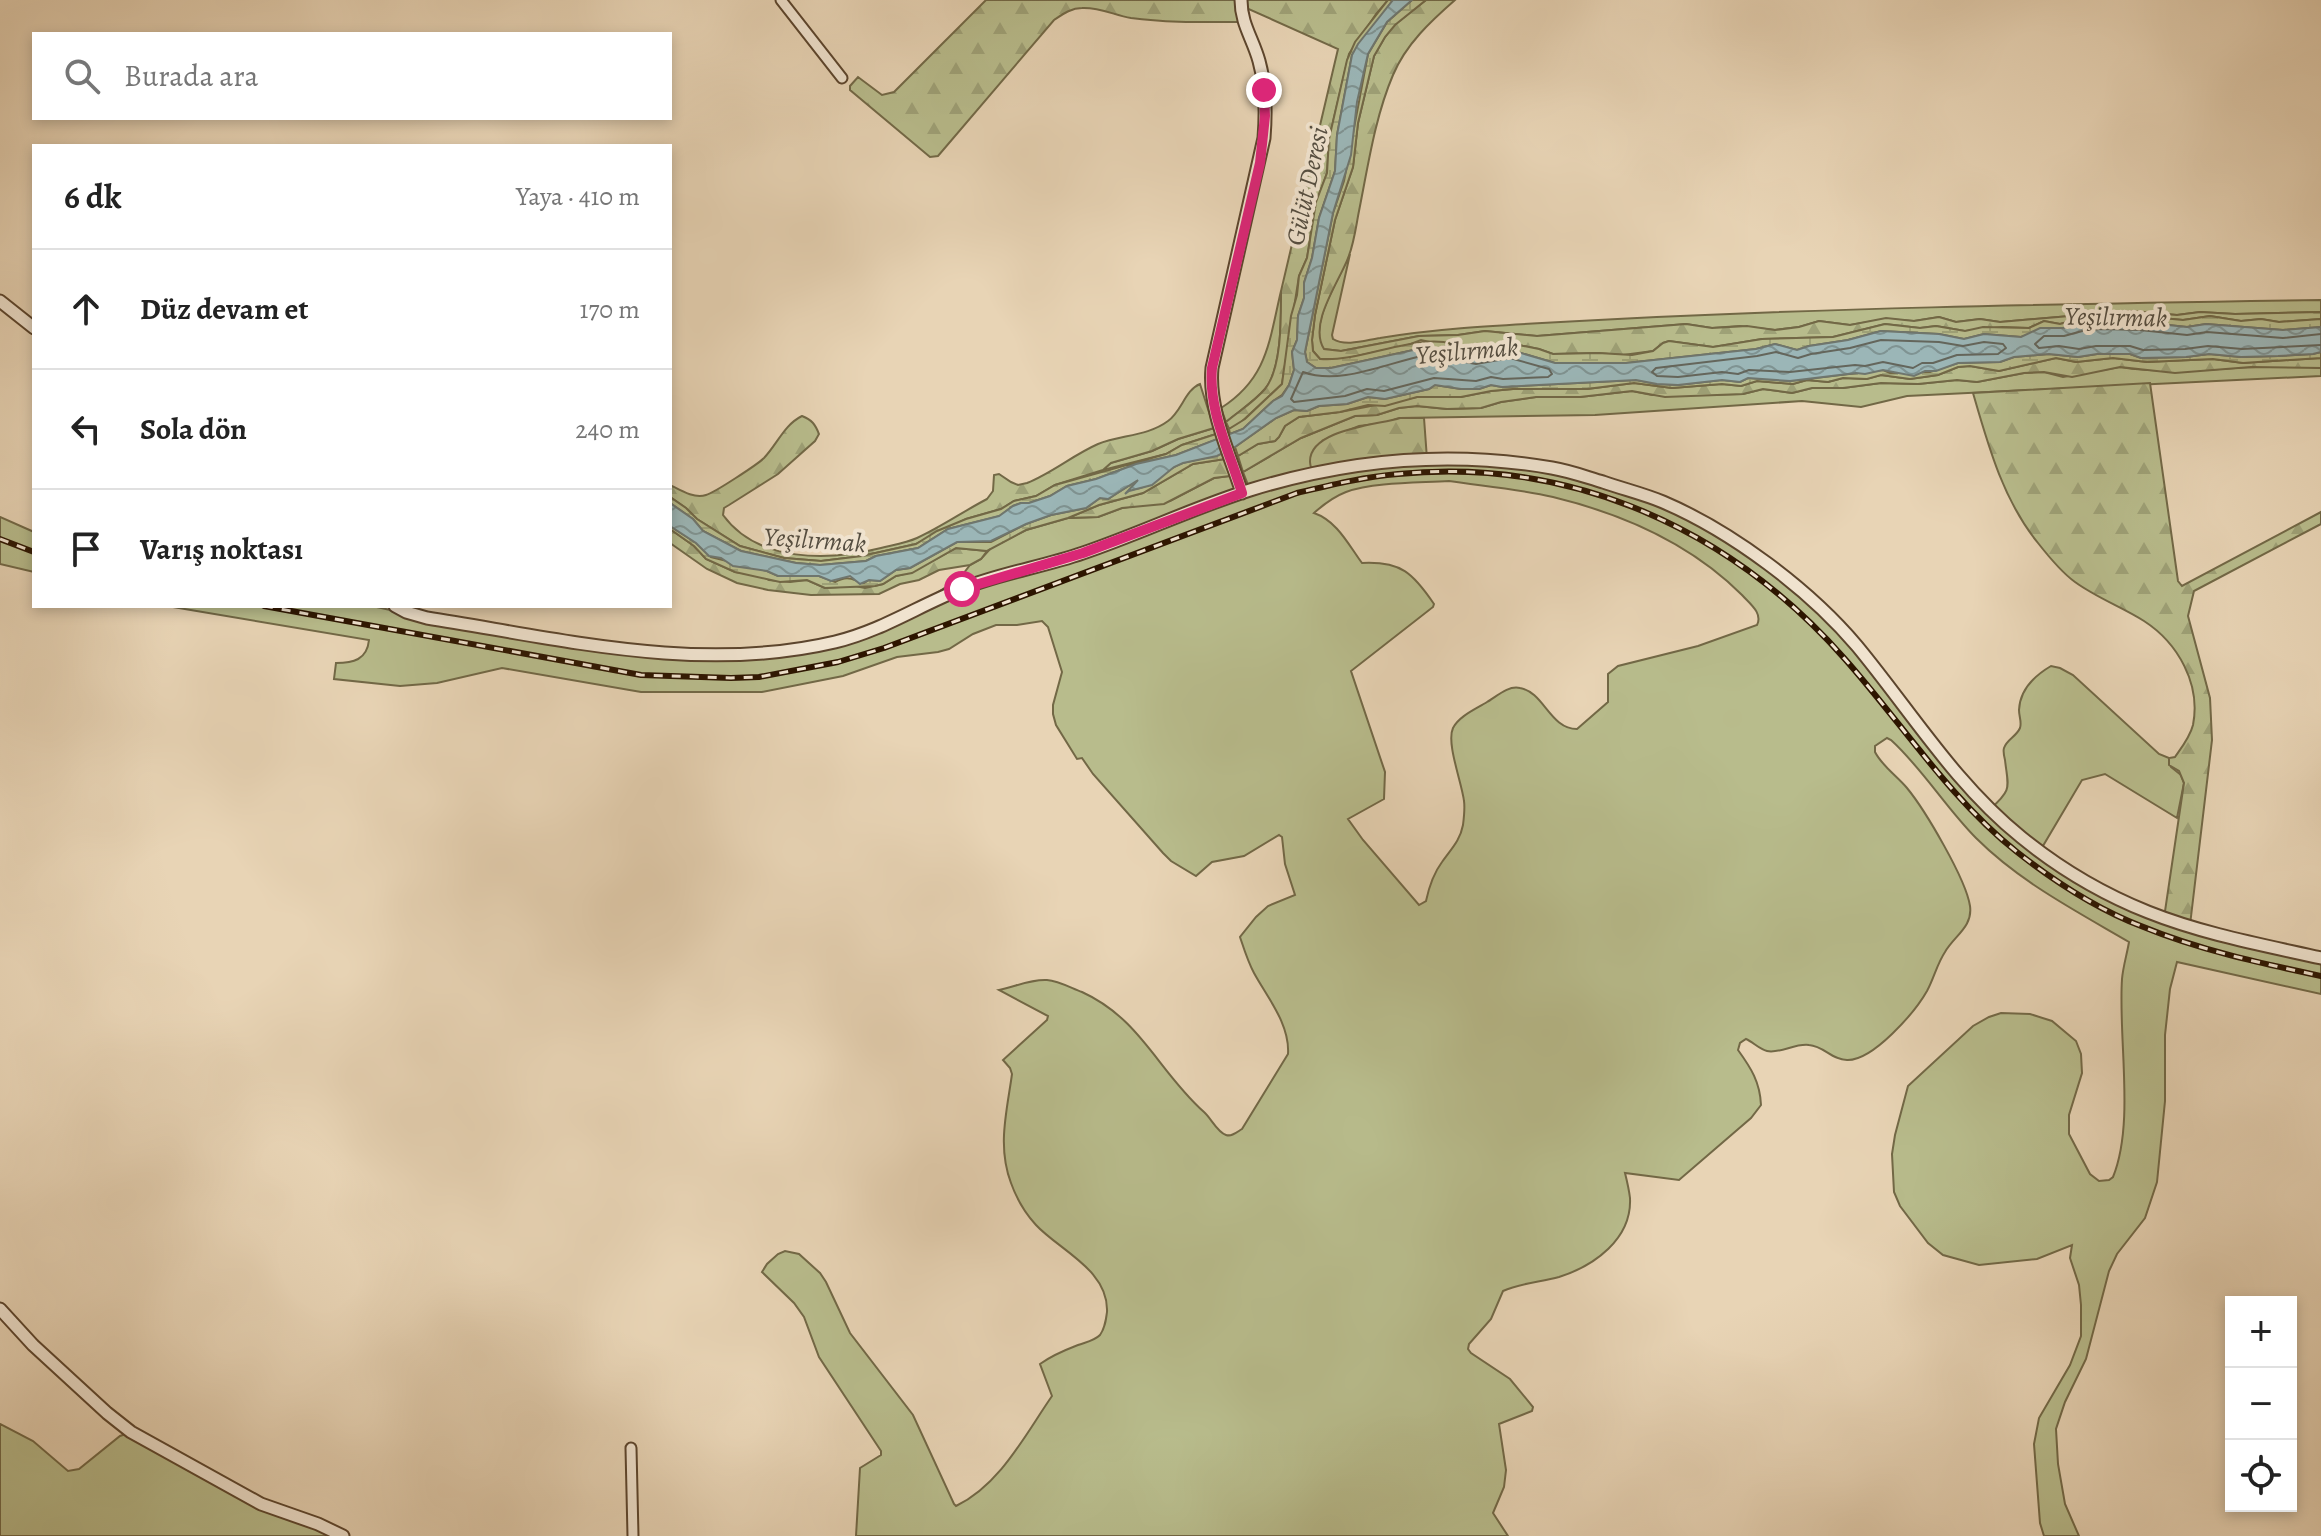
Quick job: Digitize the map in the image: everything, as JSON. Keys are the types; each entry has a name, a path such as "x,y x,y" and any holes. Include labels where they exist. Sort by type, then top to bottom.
{"street":[{"path":"781,0 842,78"},
{"path":"1241,0 1243,22 1262,72 1265,116 1260,163 1210,385 1242,493"},
{"path":"0,301 32,326"},
{"path":"399,608 427,618 642,652 743,653 808,647 873,630 962,589 1083,553 1242,493 1362,463 1450,458 1511,461 1560,469 1661,501 1692,516 1754,555 1822,609 1860,650 1950,765 1998,818 2063,868 2146,912 2235,938 2321,958"},
{"path":"0,1309 33,1345 107,1413 144,1441 261,1504 343,1536"},
{"path":"631,1448 633,1536"}],"green space":[{"path":"986,0 1388,0 1349,54 1329,139 1327,173 1316,203 1307,258 1299,276 1282,384 1237,426 1229,429 1226,422 1265,389 1275,369 1281,291 1338,49 1242,6 1243,22 1159,21 1094,9 1074,9 1054,20 938,156 930,157 850,90 850,86 858,77 882,95 894,92"},
{"path":"1388,0 1393,0 1352,55 1337,135 1335,171 1319,218 1304,283 1297,340 1292,352 1294,370 1289,385 1243,429 1230,434 1229,429 1245,419 1282,384 1299,276 1307,258 1316,202 1327,173 1329,139 1347,60 1355,42"},
{"path":"1412,0 1426,0 1395,25 1374,56 1358,123 1353,167 1335,220 1315,315 1313,351 1320,359 1357,356 1434,341 1452,343 1467,350 1509,343 1553,354 1632,355 1653,351 1669,341 1713,347 1762,339 1833,337 1885,324 1920,328 1936,326 1965,331 1983,327 2029,328 2044,321 2060,324 2082,318 2130,315 2183,320 2210,316 2241,321 2321,319 2321,327 2283,330 2103,321 2021,337 1984,334 1964,339 1939,334 1881,331 1797,350 1775,344 1756,349 1626,363 1555,363 1511,350 1476,356 1427,347 1331,368 1316,368 1307,362 1305,352 1333,213 1344,181 1368,54 1387,22"},
{"path":"1426,0 1455,0 1412,43 1398,64 1387,91 1373,142 1352,247 1322,316 1320,339 1324,349 1341,351 1419,336 1485,331 1537,336 1686,324 1775,330 1819,321 1850,325 1886,318 1914,321 1939,317 1956,322 1980,319 2000,322 2128,311 2177,315 2200,312 2321,312 2321,319 2241,321 2210,316 2183,320 2130,315 2082,318 2060,324 2044,321 2029,328 1965,331 1936,326 1920,328 1885,324 1833,337 1762,339 1713,347 1669,341 1653,351 1623,355 1553,354 1509,343 1467,350 1421,340 1343,359 1320,359 1313,351 1315,315 1335,220 1353,167 1358,123 1374,56 1394,25"},
{"path":"1350,254 1332,335 1333,339 1344,342 1502,325 1834,310 2321,300 2321,312 2200,312 2177,315 2128,311 2000,322 1980,319 1956,322 1939,317 1914,321 1886,319 1850,325 1819,321 1775,330 1686,324 1537,336 1485,331 1419,336 1341,351 1323,349 1319,338 1322,314"},
{"path":"1281,291 1279,342 1271,380 1256,398 1226,422 1221,408 1249,384 1257,371 1269,342"},
{"path":"2321,352 2321,358 2243,363 2213,359 2147,362 2113,358 2076,362 2056,358 1999,371 1958,367 1938,375 1910,379 1881,375 1828,382 1807,380 1793,384 1757,381 1741,386 1722,384 1672,388 1634,383 1587,389 1513,389 1461,397 1417,397 1385,406 1368,405 1299,417 1285,426 1275,441 1258,444 1238,456 1235,447 1276,418 1294,410 1307,411 1319,406 1347,404 1368,397 1385,399 1435,385 1479,389 1491,385 1636,380 1678,385 1722,380 1740,382 1748,378 1790,381 1883,370 1890,373 1930,372 1958,363 2000,362 2014,357 2049,354 2078,357 2130,354 2141,358 2209,354 2278,356"},
{"path":"2056,358 2076,362 2113,358 2147,362 2213,359 2243,363 2321,358 2321,368 2251,367 2175,373 2120,367 2072,377 2044,372 2024,373 1977,382 1881,383 1812,388 1792,393 1763,389 1743,394 1665,397 1632,391 1580,397 1536,397 1481,408 1417,406 1377,415 1355,416 1301,438 1243,472 1238,456 1258,444 1275,441 1285,426 1299,417 1417,397 1461,397 1513,389 1587,389 1634,383 1672,388 1722,384 1741,386 1757,381 1793,384 1807,380 1828,382 1881,375 1910,379 1938,375 1958,367 1999,371"},
{"path":"2296,366 2321,368 2321,376 1907,396 1861,407 1802,401 1595,415 1400,418 1359,426 1324,440 1397,459 1560,469 1692,516 1822,609 1990,809 2006,792 2004,749 2020,728 2020,702 2025,689 2051,666 2060,668 2073,675 2159,754 2169,758 2171,767 2181,775 2184,783 2177,818 2105,774 2082,780 2040,851 2146,912 2321,958 2321,994 2177,962 2170,989 2165,1035 2165,1101 2157,1182 2145,1218 2117,1254 2109,1271 2086,1359 2056,1429 2065,1504 2079,1536 2044,1536 2040,1523 2034,1444 2039,1418 2070,1365 2081,1336 2079,1285 2070,1258 2072,1245 2037,1259 1979,1265 1943,1255 1928,1243 1900,1206 1894,1192 1892,1154 1908,1086 1973,1026 2001,1013 2030,1014 2052,1021 2076,1041 2081,1054 2082,1073 2069,1115 2069,1134 2090,1174 2099,1181 2113,1177 2123,1132 2121,1003 2129,942 2049,895 1993,854 1887,738 1875,746 1875,752 1915,798 1944,845 1967,894 1969,920 1942,957 1921,1000 1892,1034 1869,1053 1847,1060 1809,1045 1772,1052 1746,1039 1740,1043 1738,1050 1759,1089 1761,1105 1751,1118 1679,1180 1625,1173 1630,1198 1629,1213 1618,1238 1608,1249 1572,1272 1503,1291 1491,1319 1468,1349 1510,1379 1533,1407 1532,1411 1499,1424 1506,1470 1504,1487 1493,1513 1508,1536 856,1536 860,1468 881,1455 881,1451 819,1357 804,1317 762,1272 767,1264 785,1251 799,1254 820,1273 850,1333 913,1415 954,1504 956,1506 972,1497 999,1472 1052,1396 1040,1364 1098,1337 1107,1312 1100,1284 1081,1262 1036,1225 1021,1205 1011,1183 1004,1142 1012,1074 1003,1060 1048,1016 999,990 1047,980 1082,992 1102,1003 1134,1031 1220,1131 1234,1134 1242,1129 1288,1054 1282,1022 1252,969 1240,937 1268,906 1295,895 1285,864 1282,837 1279,835 1244,856 1212,862 1196,876 1171,861 1082,758 1077,759 1056,725 1053,705 1062,672 1048,627 1042,621 996,625 973,634 949,649 897,657 843,676 762,692 641,692 502,668 437,683 400,686 334,679 336,663 358,659 368,647 369,640 179,608 381,608 427,618 692,654 835,642 921,603 960,578 991,548 1026,530 1068,518 1098,517 1122,508 1170,501 1214,478 1230,476 1237,495 1250,490 1243,472 1301,438 1355,416 1377,415 1417,406 1481,408 1536,397 1580,397 1632,391 1652,395 1743,394 1763,389 1792,393 1812,388 1881,383 1977,382 2044,372 2063,377 2120,367 2170,371","holes":["1449,481 1514,490 1579,504 1655,533 1722,577 1752,605 1758,621 1757,625 1698,646 1618,666 1608,674 1608,702 1577,729 1560,723 1535,696 1520,688 1502,692 1459,720 1453,728 1451,743 1464,801 1462,831 1434,876 1426,901 1419,905 1348,819 1384,799 1385,772 1351,671 1434,604 1405,571 1387,564 1362,563 1336,527 1314,513 1337,496 1370,486"]},
{"path":"2150,383 2178,581 2182,586 2321,512 2321,524 2194,591 2188,616 2210,698 2212,740 2190,925 2164,918 2184,783 2179,771 2169,765 2169,758 2175,757 2193,725 2194,695 2190,680 2177,653 2156,630 2075,582 2038,543 2006,490 1973,393"},
{"path":"1200,384 1214,428 1111,463 1103,470 1055,485 1001,509 966,519 916,544 862,556 821,561 784,558 740,546 697,519 672,498 672,486 701,496 726,484 764,458 786,429 802,416 816,428 819,434 815,441 778,474 724,508 723,515 738,531 775,550 817,556 881,548 917,538 987,499 993,491 994,475 999,474 1018,485 1027,483 1098,444 1160,426 1173,417"},
{"path":"1400,418 1424,418 1427,459 1313,474 1310,462 1313,451 1321,442 1346,430"},
{"path":"1214,428 1216,434 1182,445 1166,454 1103,470 1110,463"},
{"path":"1216,434 1218,439 1176,455 1067,486 1050,496 1013,506 1000,516 948,529 918,548 876,556 866,561 820,565 741,551 703,531 693,519 672,504 672,498 697,519 740,546 784,558 821,561 916,544 937,531 1001,509 1014,501 1036,496 1055,485 1166,454 1182,445"},
{"path":"1222,453 1225,459 1193,464 1143,493 1026,530 987,551 956,548 912,573 896,576 875,586 825,588 807,580 780,582 735,572 706,559 672,530 672,527 696,543 711,557 778,576 819,576 835,582 846,578 864,583 880,581 896,570 910,568 957,542 991,542 1026,524 1086,508 1100,498 1108,499 1144,476 1130,490 1152,483 1180,464"},
{"path":"1225,459 1230,476 1214,478 1164,504 1122,508 1098,517 1068,518 1099,505 1143,493 1193,464"},
{"path":"0,517 32,531 32,572 0,564"},
{"path":"672,530 706,559 735,572 769,580 807,580 825,588 865,588 883,584 956,548 987,551 970,565 939,570 879,594 811,595 768,590 737,583 707,569 672,544"},
{"path":"0,1424 33,1441 68,1471 79,1469 120,1436 131,1432 224,1485 343,1536 0,1536"}],"water":[{"path":"1393,0 1412,0 1387,22 1368,54 1357,102 1351,155 1333,213 1305,352 1307,362 1316,368 1331,368 1427,347 1476,356 1511,350 1555,363 1626,363 1756,349 1775,344 1797,350 1881,331 1939,334 1964,339 1984,334 2021,337 2040,328 2074,327 2103,321 2283,330 2321,327 2321,352 2278,356 2209,354 2141,358 2130,354 2078,357 2049,354 2014,357 2000,362 1958,363 1914,376 1883,370 1790,381 1748,378 1740,382 1722,380 1678,385 1636,380 1491,385 1479,389 1435,385 1385,399 1368,397 1347,404 1319,406 1307,411 1294,410 1217,456 1174,467 1152,485 1125,494 1138,480 1108,499 1100,498 1086,508 1051,515 991,541 957,542 910,568 896,570 880,581 869,580 860,584 850,576 831,581 819,576 778,576 767,571 733,566 721,558 709,556 672,527 672,504 693,519 703,531 741,551 820,565 866,561 876,556 918,548 948,529 999,516 1013,506 1050,496 1067,486 1176,455 1243,429 1282,396 1294,370 1292,352 1297,340 1304,283 1319,218 1335,171 1337,135 1352,55"}],"railway":[{"path":"275,608 641,675 759,677 838,662 884,648 1297,493 1398,474 1462,472 1525,477 1585,491 1643,511 1698,539 1751,572 1799,612 1844,658 1947,784 1992,831 2076,894 2163,935 2253,961 2321,976"},
{"path":"0,539 32,551"}],"route":[{"path":"962,589 1083,553 1242,493 1210,385 1260,163 1264,138 1264,90"}],"water label":[{"name":"Gülüt Deresi","path":"1307,186"},
{"name":"Yeşilırmak","path":"2116,317"},
{"name":"Yeşilırmak","path":"1467,351"},
{"name":"Yeşilırmak","path":"815,540"}]}
